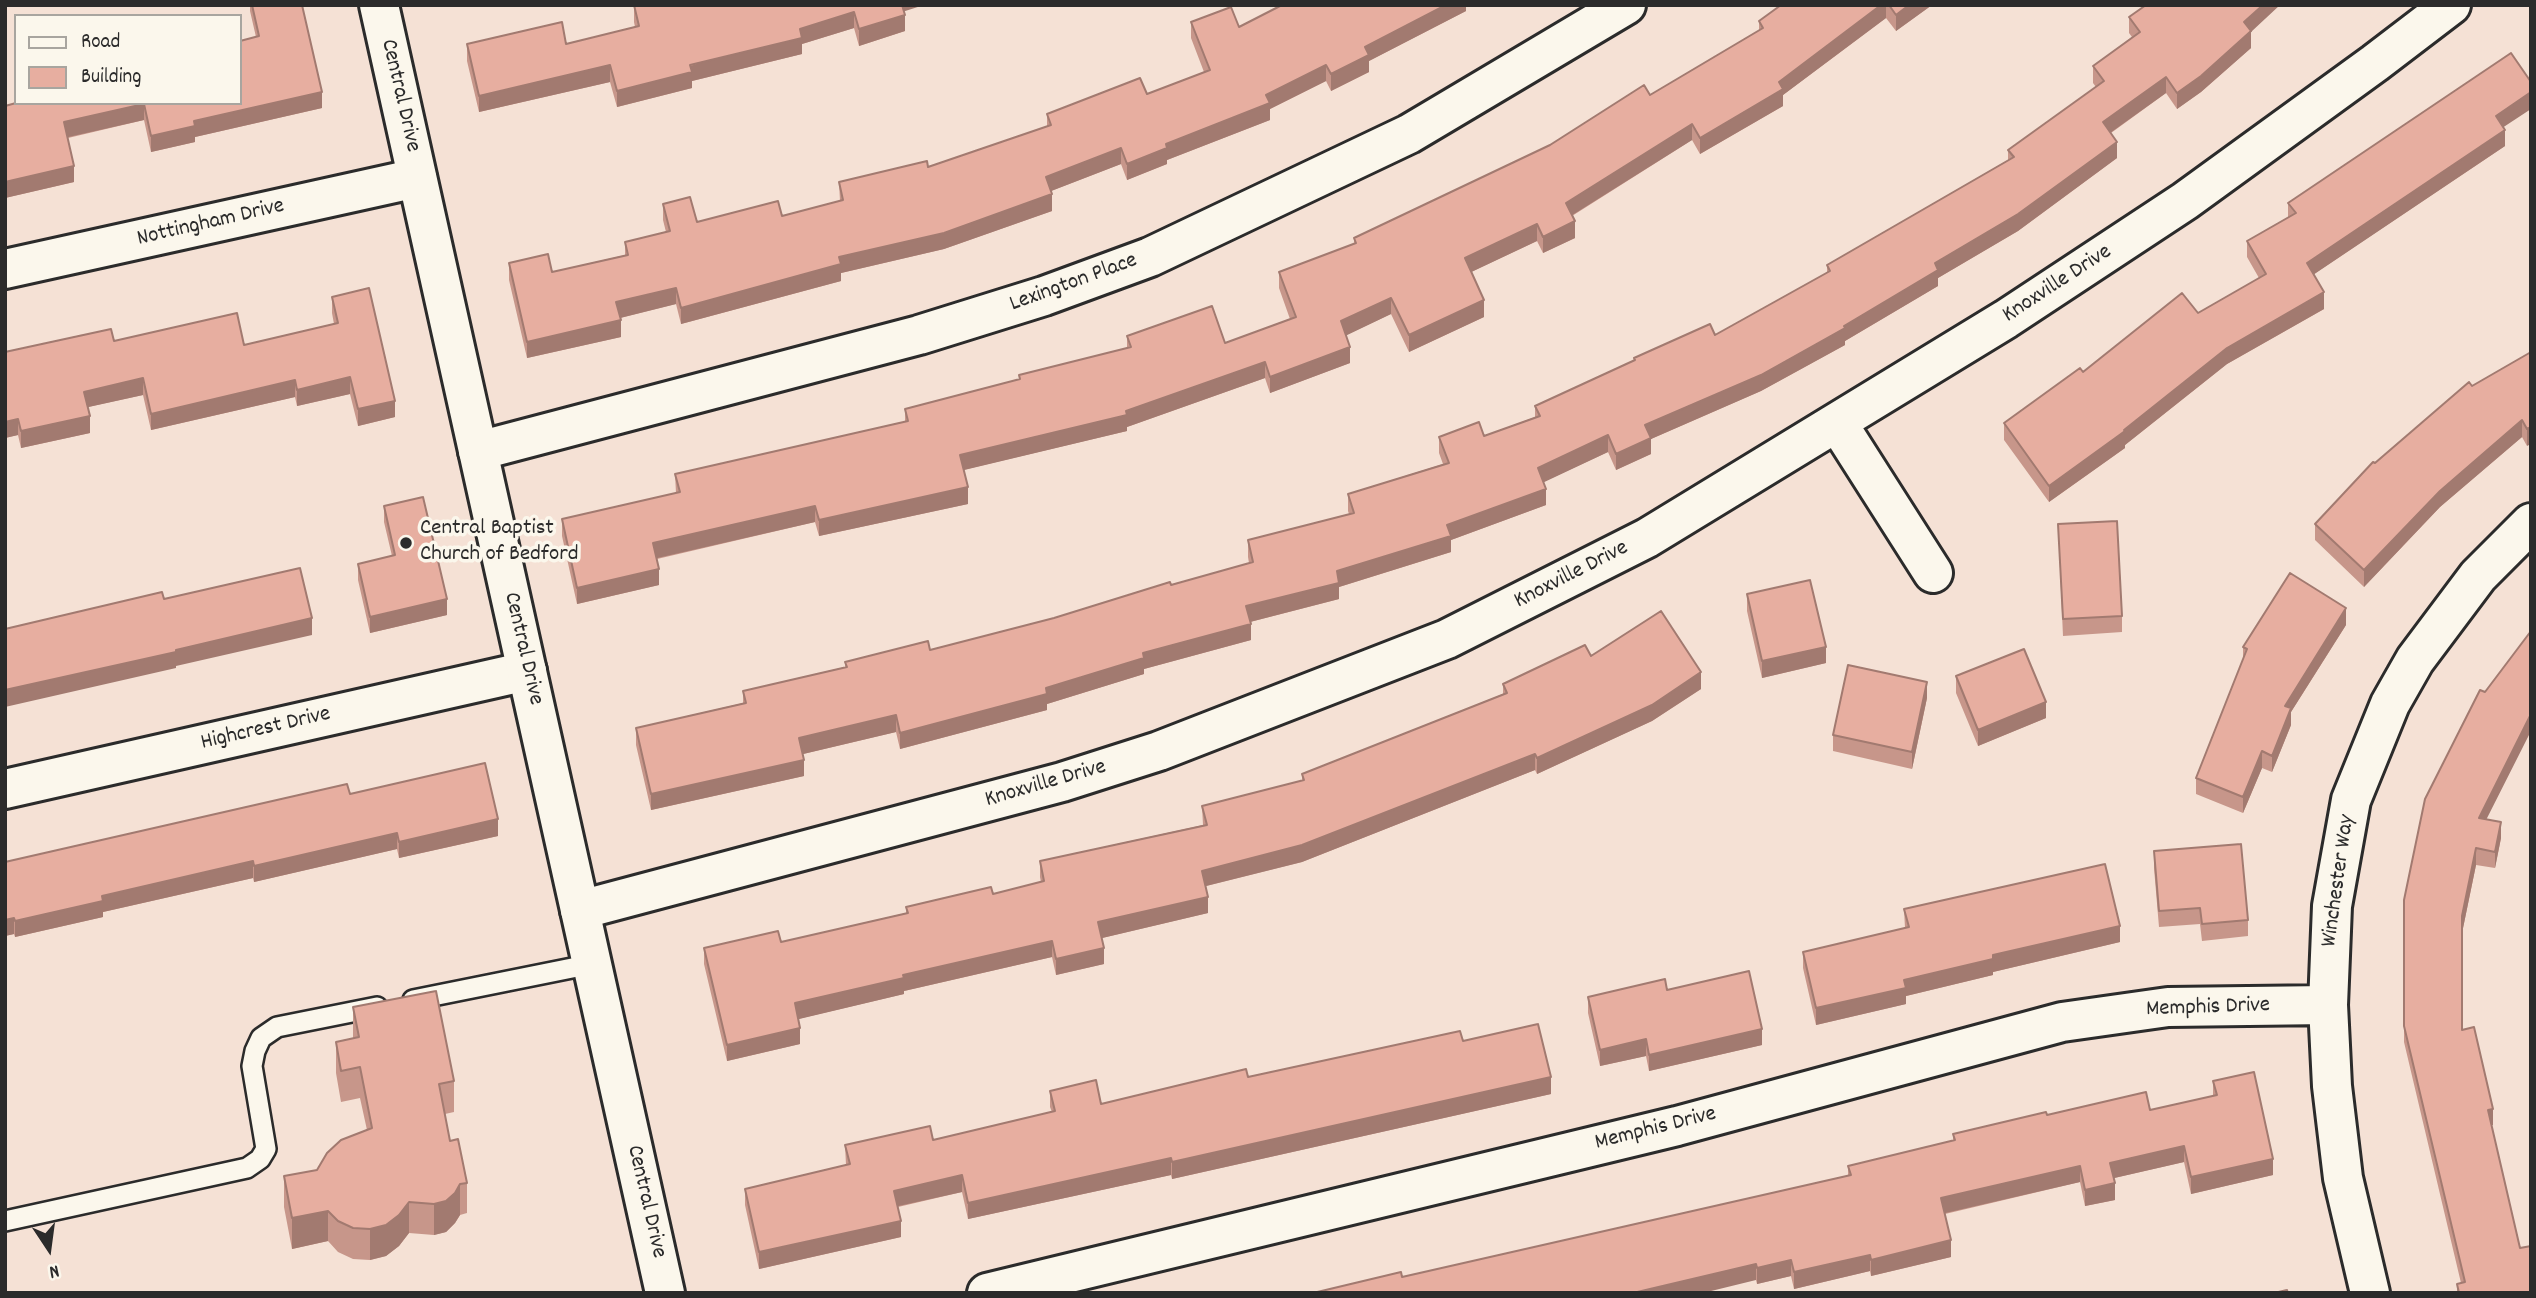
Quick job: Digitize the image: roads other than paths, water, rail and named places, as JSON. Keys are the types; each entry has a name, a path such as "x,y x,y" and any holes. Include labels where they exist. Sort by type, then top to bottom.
{"street":[{"name":"Central Drive","path":"379,5 666,1293"},
{"name":"Lexington Place","path":"478,451 919,335 1044,296 1150,257 1409,134 1626,5"},
{"name":"Knoxville Drive","path":"580,910 1062,782 1159,751 1447,639 1647,538 2007,319 2185,201 2451,5"},
{"name":"Nottingham Drive","path":"5,269 417,178"},
{"path":"1838,424 1933,573"},
{"name":"Winchester Way","path":"2370,1293 2343,1178 2332,1086 2328,1006 2332,905 2351,800 2390,704 2415,660 2478,576 2531,523"},
{"name":"Highcrest Drive","path":"5,789 527,671"},
{"name":"Memphis Drive","path":"988,1293 1677,1126 2062,1022 2168,1007 2328,1006"}],"lane":[{"path":"5,1221 247,1168 260,1159 266,1149 265,1136 252,1066 261,1038 277,1027 592,964"}],"place":[{"name":"Central Baptist Church of Bedford","path":"406,543"}]}
